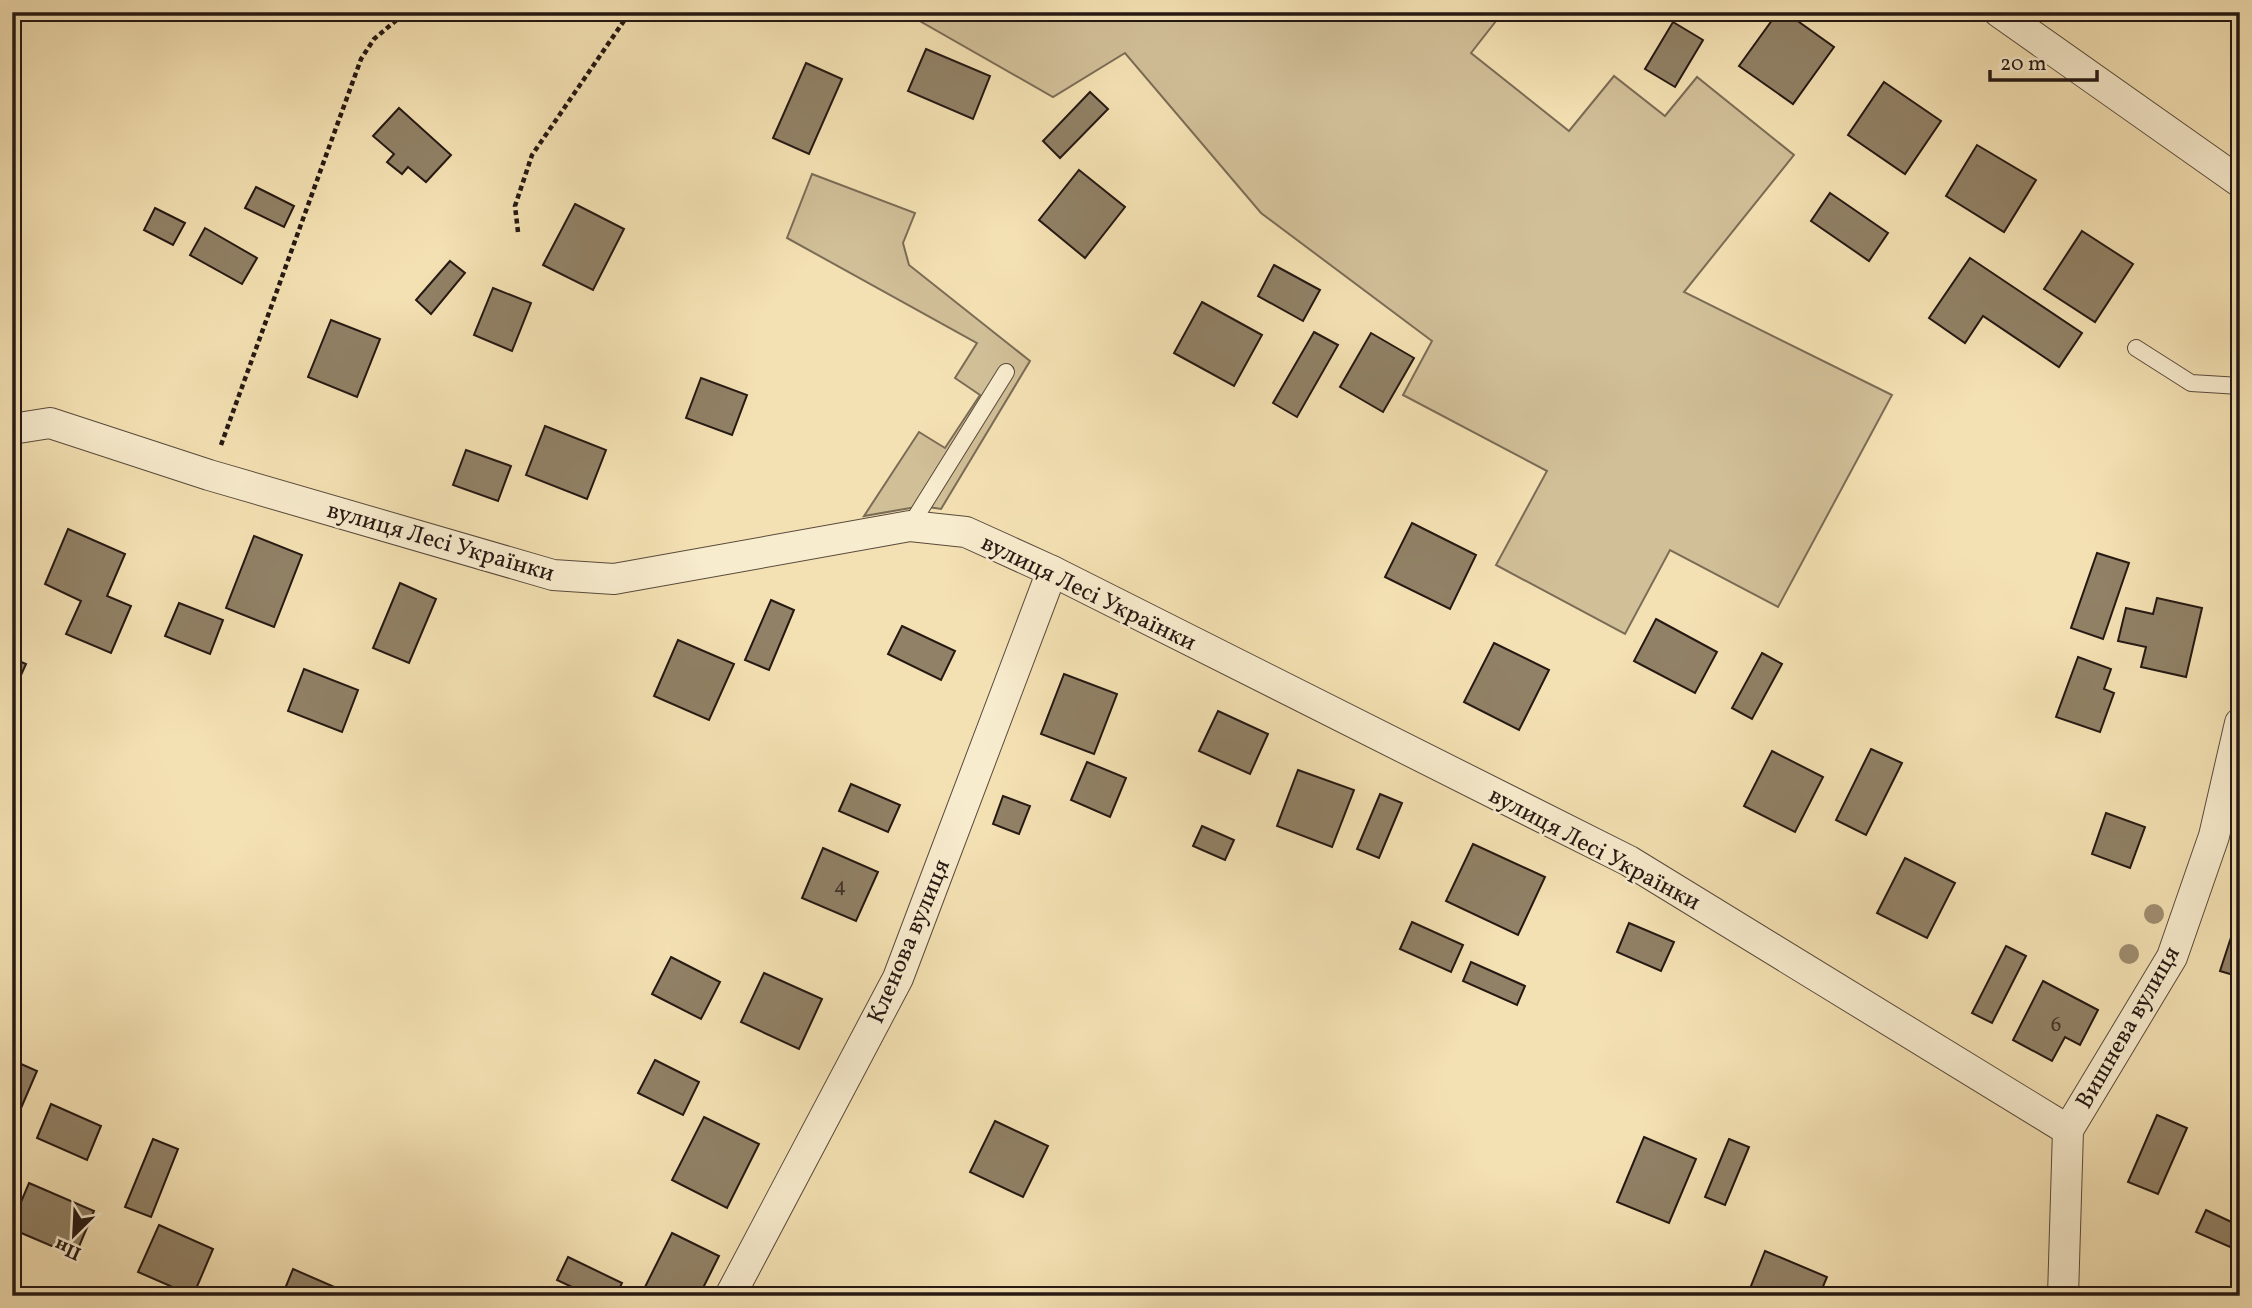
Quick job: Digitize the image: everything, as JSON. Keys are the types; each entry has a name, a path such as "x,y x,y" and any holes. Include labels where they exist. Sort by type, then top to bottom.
{"street":[{"path":"1999,12 2240,182"},
{"name":"вулиця Лесі Українки","path":"12,429 50,423 209,475 553,575 614,579 910,526 965,532 1052,571 1629,861 2068,1130"},
{"name":"Кленова вулиця","path":"730,1296 898,978 1052,571"},
{"name":"Вишнева вулиця","path":"2063,1296 2068,1130 2172,957 2214,836 2240,723"}],"lane":[{"path":"2136,348 2190,383 2240,386"},
{"path":"910,526 1006,372"}],"path":[{"path":"209,475 362,59 374,39 406,12"},
{"path":"518,232 515,206 532,155 630,12"}],"shaded area":[{"path":"904,12 1503,12 1471,53 1569,131 1614,76 1665,116 1697,77 1794,155 1684,292 1892,395 1778,607 1670,550 1625,634 1496,565 1547,471 1403,395 1432,341 1261,213 1125,53 1053,97"},
{"path":"812,174 915,213 903,243 909,265 1030,361 941,509 922,506 864,516 919,432 945,448 980,395 955,378 977,343 787,238"}],"building":[{"path":"1778,12 1785,12 1834,47 1793,104 1739,66"},
{"path":"1673,22 1703,40 1675,87 1645,69"},
{"path":"926,49 990,76 973,119 908,91"},
{"path":"806,63 842,79 809,154 773,138"},
{"path":"1884,82 1941,121 1905,174 1848,135"},
{"path":"1090,92 1108,109 1060,158 1043,141"},
{"path":"399,108 451,155 426,182 408,167 402,174 387,162 394,154 373,136"},
{"path":"1977,145 2036,180 2004,232 1946,196"},
{"path":"1079,170 1125,207 1085,258 1039,220"},
{"path":"256,187 294,206 284,227 245,208"},
{"path":"1830,193 1888,233 1869,261 1811,221"},
{"path":"575,204 624,229 593,290 543,265"},
{"path":"155,208 185,223 173,245 144,230"},
{"path":"205,228 257,258 242,284 190,255"},
{"path":"2082,231 2133,264 2095,322 2044,289"},
{"path":"1970,258 2082,333 2059,367 1983,316 1965,343 1929,318"},
{"path":"450,261 465,273 431,314 416,300"},
{"path":"1274,265 1320,290 1303,321 1258,296"},
{"path":"493,288 531,303 512,351 474,335"},
{"path":"1202,302 1262,335 1234,386 1174,353"},
{"path":"331,320 380,339 357,397 308,377"},
{"path":"1314,332 1338,345 1297,417 1273,403"},
{"path":"1371,333 1414,358 1383,412 1340,387"},
{"path":"701,378 747,395 732,435 686,418"},
{"path":"545,426 606,450 587,499 526,475"},
{"path":"466,450 511,466 498,501 453,485"},
{"path":"1412,523 1476,555 1450,609 1385,577"},
{"path":"68,529 125,554 107,596 131,606 111,653 66,634 81,601 45,584"},
{"path":"254,536 302,555 274,627 226,608"},
{"path":"2097,553 2129,563 2103,639 2071,628"},
{"path":"400,583 436,599 409,663 373,648"},
{"path":"2157,598 2202,608 2186,677 2141,667 2146,647 2118,641 2126,608 2153,614"},
{"path":"771,600 794,610 769,670 745,660"},
{"path":"179,603 223,620 210,654 165,636"},
{"path":"1656,619 1717,652 1695,693 1634,661"},
{"path":"902,626 955,651 941,680 888,654"},
{"path":"678,640 734,664 709,720 654,696"},
{"path":"1494,643 1549,670 1519,730 1464,702"},
{"path":"1762,653 1782,664 1752,719 1732,708"},
{"path":"2078,657 2111,669 2104,689 2114,693 2100,732 2056,717"},
{"path":"12,658 26,664 12,695"},
{"path":"304,669 358,690 342,732 288,711"},
{"path":"1064,674 1117,694 1094,754 1041,734"},
{"path":"1218,711 1268,734 1250,774 1199,751"},
{"path":"1871,749 1902,763 1866,835 1836,820"},
{"path":"1772,751 1823,777 1795,832 1744,806"},
{"path":"1087,762 1126,778 1110,817 1071,800"},
{"path":"1298,770 1354,790 1332,847 1277,826"},
{"path":"851,784 900,805 888,832 839,811"},
{"path":"1380,794 1402,803 1379,858 1357,849"},
{"path":"1003,796 1030,806 1019,834 993,824"},
{"path":"2106,813 2145,827 2130,868 2092,854"},
{"path":"1202,826 1234,840 1225,860 1193,846"},
{"path":"1473,844 1545,877 1518,935 1446,901"},
{"path":"823,848 878,872 856,921 802,898"},
{"path":"1905,858 1955,883 1927,938 1877,913"},
{"path":"2237,919 2240,920 2240,977 2220,971"},
{"path":"1412,922 1463,945 1451,972 1400,949"},
{"path":"1629,923 1674,942 1661,971 1617,952"},
{"path":"2006,946 2026,956 1992,1023 1972,1013"},
{"path":"671,957 720,982 701,1019 652,994"},
{"path":"1471,962 1525,986 1517,1005 1463,981"},
{"path":"764,973 822,999 799,1049 741,1022"},
{"path":"2043,981 2098,1010 2080,1045 2065,1037 2052,1061 2013,1040"},
{"path":"12,1060 37,1071 12,1129"},
{"path":"655,1060 699,1082 683,1115 638,1093"},
{"path":"51,1104 101,1126 87,1160 37,1138"},
{"path":"2157,1115 2187,1128 2158,1194 2128,1182"},
{"path":"704,1117 759,1144 727,1208 672,1180"},
{"path":"995,1121 1048,1146 1023,1197 970,1172"},
{"path":"1644,1137 1696,1159 1669,1223 1617,1202"},
{"path":"153,1139 178,1149 151,1217 125,1207"},
{"path":"1729,1139 1749,1147 1725,1205 1705,1197"},
{"path":"29,1183 94,1211 75,1256 12,1229"},
{"path":"2206,1210 2240,1226 2230,1247 2196,1232"},
{"path":"159,1225 213,1249 193,1296 138,1272"},
{"path":"672,1233 719,1256 699,1296 663,1296 645,1287"},
{"path":"1765,1251 1827,1277 1819,1296 1747,1296"},
{"path":"568,1257 622,1283 616,1296 591,1296 557,1280"},
{"path":"293,1269 355,1296 282,1296"}]}
